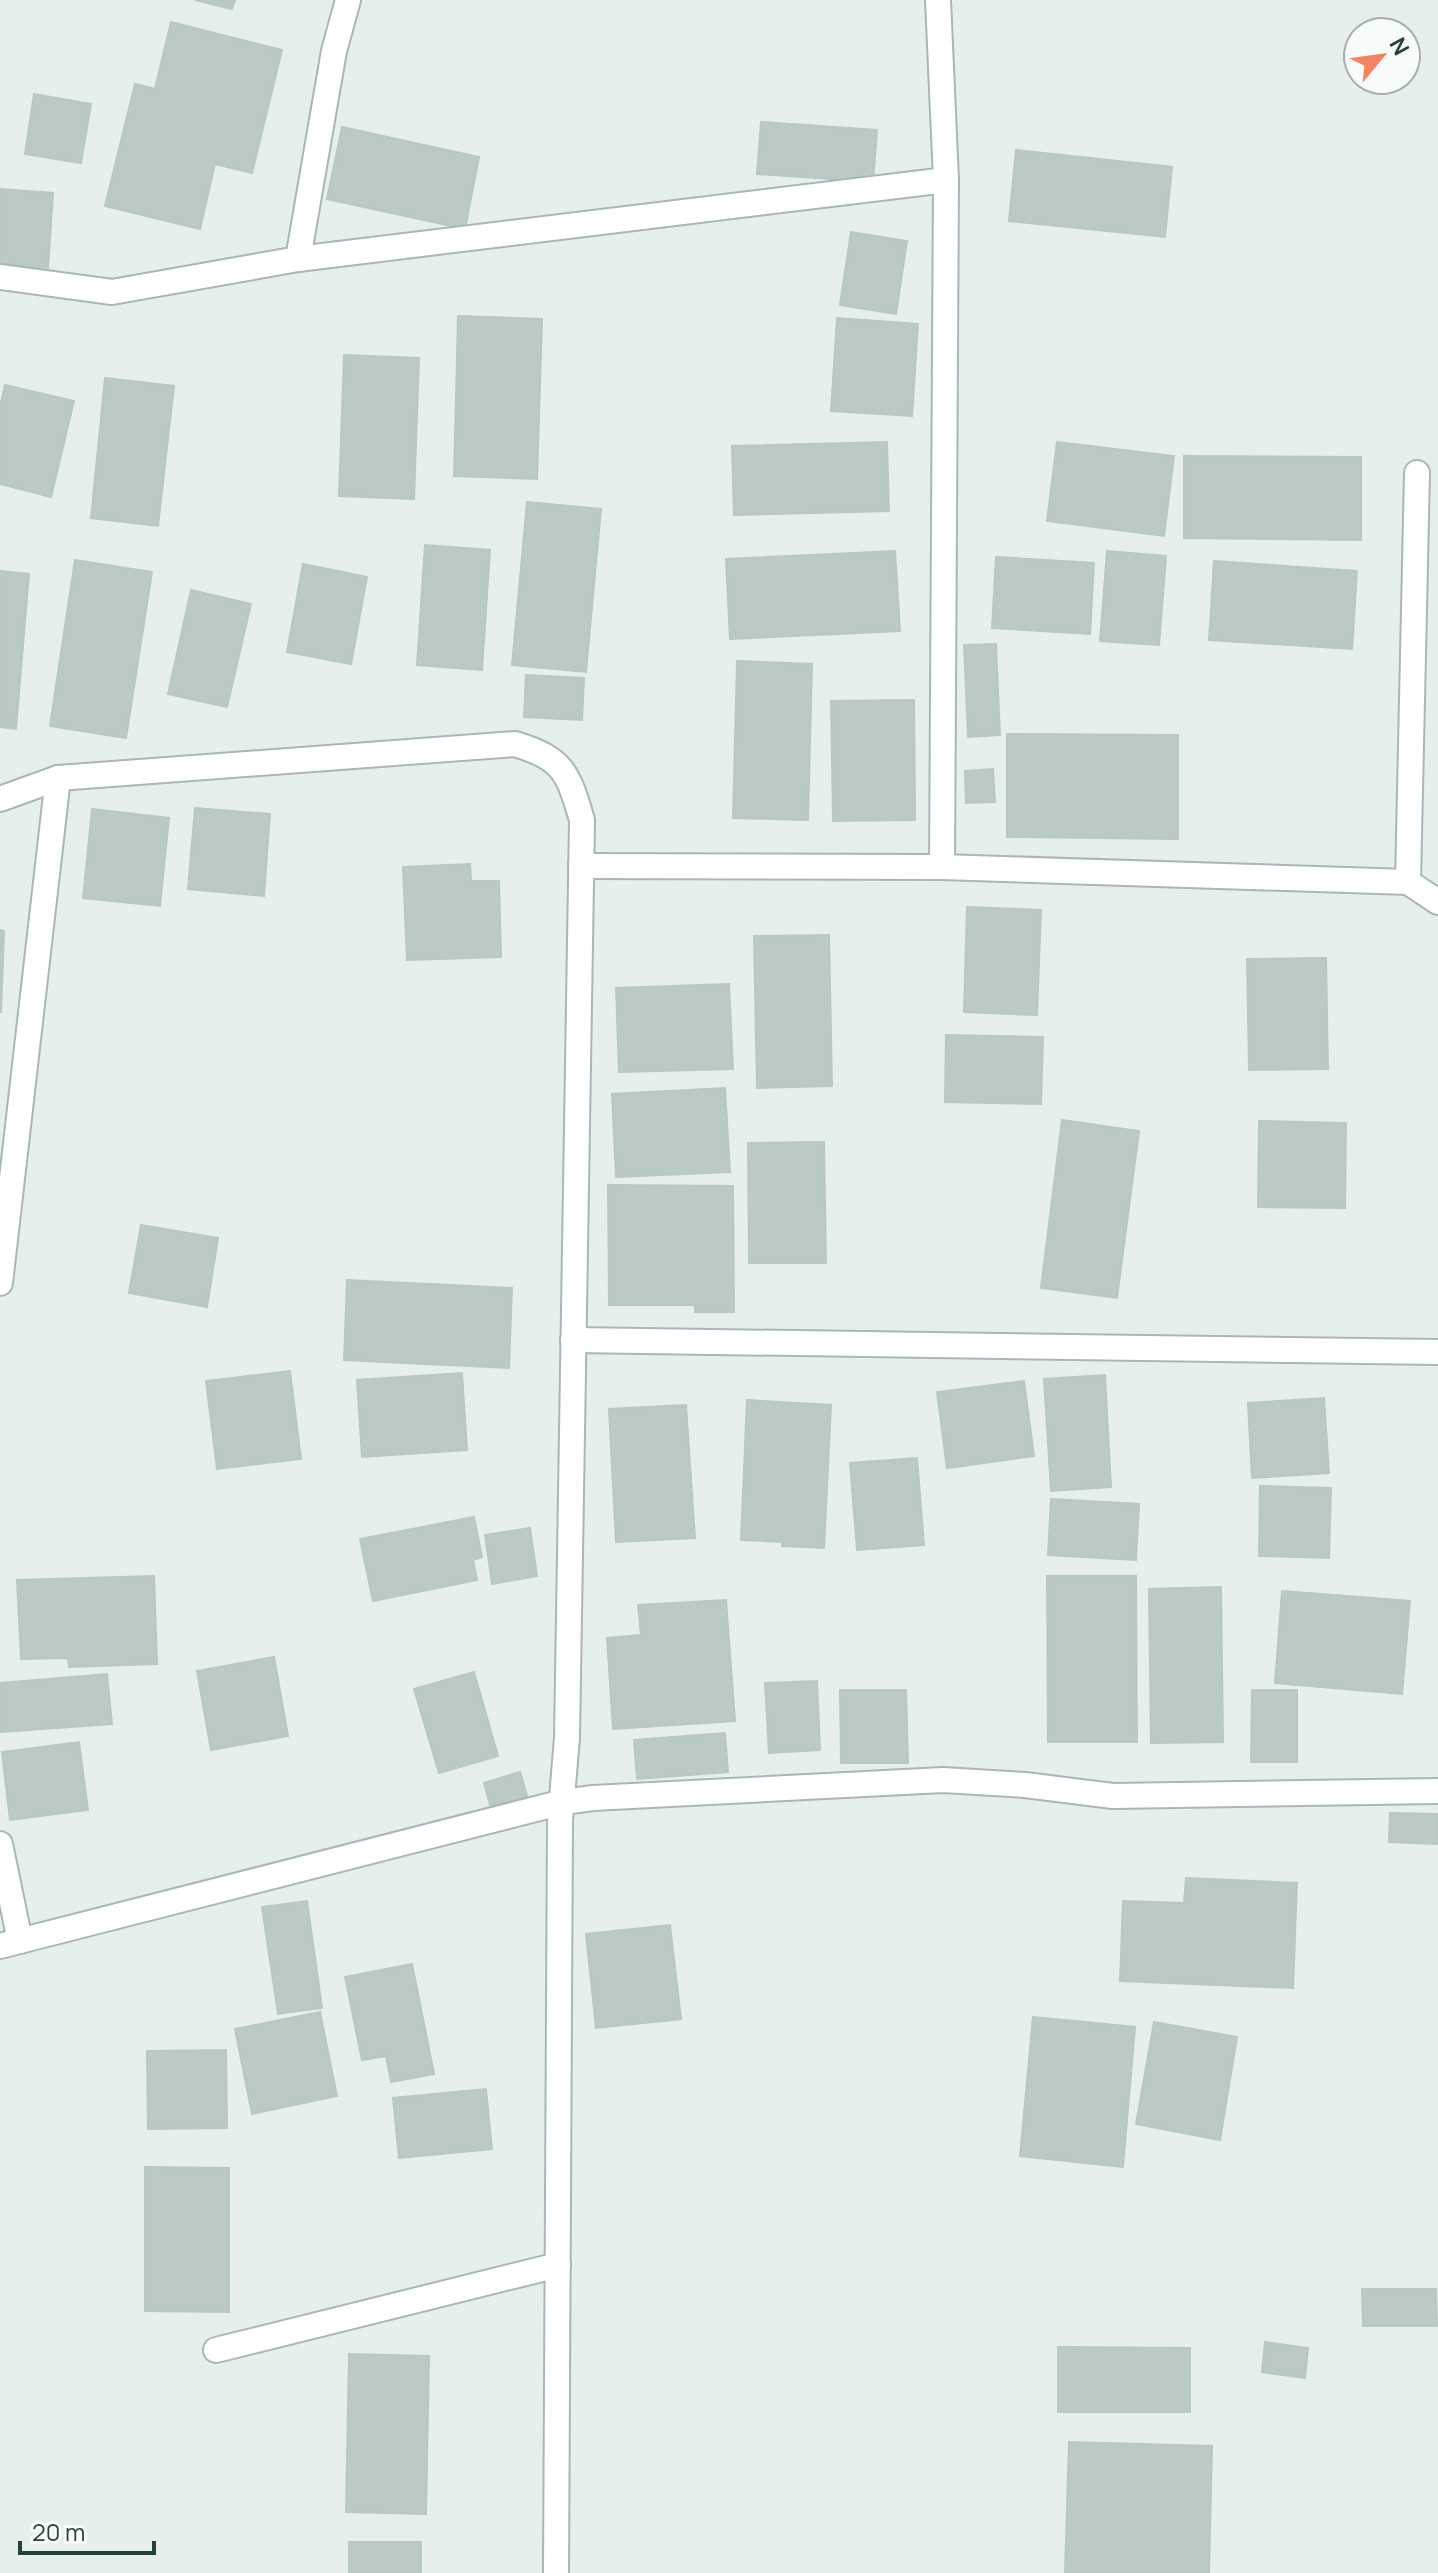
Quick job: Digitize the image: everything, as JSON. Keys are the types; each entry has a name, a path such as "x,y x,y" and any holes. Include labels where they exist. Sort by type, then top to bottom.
{"street":[{"path":"298,259 334,51 348,0"},
{"path":"938,0 946,180 942,867"},
{"path":"0,277 112,292 298,259 946,180"},
{"path":"1408,882 1417,473"},
{"path":"0,799 58,778 515,744 542,752 569,778 582,820 567,1738 560,1821 556,2573"},
{"path":"0,1283 58,778"},
{"path":"581,866 942,867 1408,882 1438,902"},
{"path":"573,1340 1438,1352"},
{"path":"0,1844 10,1944 563,1802 593,1798 943,1780 1113,1796 1438,1791"},
{"path":"216,2350 558,2265"}],"building":[{"path":"195,0 235,0 232,9"},
{"path":"171,22 282,50 252,173 215,164 200,229 105,206 135,84 155,89"},
{"path":"34,94 91,104 81,163 25,154"},
{"path":"761,122 877,130 873,182 757,174"},
{"path":"342,127 479,157 465,229 327,199"},
{"path":"1016,150 1172,167 1165,237 1009,221"},
{"path":"0,189 53,193 48,268 0,264"},
{"path":"851,232 907,241 896,314 840,305"},
{"path":"458,316 542,319 537,479 454,476"},
{"path":"837,318 918,324 912,416 831,411"},
{"path":"344,355 419,358 414,499 339,496"},
{"path":"105,378 174,386 158,526 91,518"},
{"path":"5,385 74,401 51,497 0,484 0,407"},
{"path":"887,442 889,511 734,515 732,446"},
{"path":"1057,442 1174,456 1164,536 1047,521"},
{"path":"1184,456 1361,457 1361,540 1184,538"},
{"path":"527,502 601,509 586,672 512,665"},
{"path":"425,545 490,550 482,670 417,665"},
{"path":"895,551 900,631 730,639 726,559"},
{"path":"1107,551 1166,556 1159,645 1100,641"},
{"path":"996,557 1094,563 1090,634 992,628"},
{"path":"75,560 152,572 126,738 50,726"},
{"path":"1214,561 1357,571 1352,649 1209,640"},
{"path":"303,564 367,577 351,664 287,652"},
{"path":"0,571 29,574 16,729 0,727"},
{"path":"191,590 251,604 227,707 168,694"},
{"path":"996,644 1000,735 968,737 964,645"},
{"path":"737,661 812,664 808,820 733,818"},
{"path":"526,675 584,678 582,720 524,717"},
{"path":"914,700 915,820 833,821 831,701"},
{"path":"1007,734 1178,735 1178,839 1007,837"},
{"path":"993,769 995,802 966,803 965,771"},
{"path":"195,808 270,814 264,896 188,889"},
{"path":"92,809 169,818 160,906 83,898"},
{"path":"470,864 471,881 499,881 501,957 407,960 403,867"},
{"path":"967,907 1041,910 1037,1015 964,1012"},
{"path":"0,930 4,931 1,1012 0,1012"},
{"path":"829,935 832,1086 757,1088 754,936"},
{"path":"1326,958 1328,1069 1249,1070 1247,959"},
{"path":"729,984 733,1069 619,1072 616,988"},
{"path":"946,1035 1043,1037 1041,1104 945,1102"},
{"path":"725,1088 730,1172 616,1177 612,1094"},
{"path":"1062,1120 1139,1131 1117,1298 1041,1288"},
{"path":"1259,1121 1346,1123 1345,1208 1258,1207"},
{"path":"824,1142 826,1263 749,1263 748,1143"},
{"path":"608,1185 733,1186 734,1312 695,1312 695,1305 609,1305"},
{"path":"141,1225 218,1238 207,1307 129,1293"},
{"path":"347,1280 512,1288 509,1368 344,1360"},
{"path":"290,1371 301,1459 217,1469 206,1381"},
{"path":"462,1373 467,1450 362,1457 357,1380"},
{"path":"1105,1375 1111,1487 1051,1491 1044,1379"},
{"path":"1024,1381 1034,1456 947,1468 937,1392"},
{"path":"1324,1398 1329,1473 1252,1478 1248,1403"},
{"path":"747,1400 831,1405 824,1548 741,1540"},
{"path":"686,1405 695,1538 616,1542 609,1409"},
{"path":"917,1458 924,1545 857,1550 850,1463"},
{"path":"1260,1486 1331,1488 1329,1558 1259,1556"},
{"path":"1051,1499 1139,1504 1136,1560 1048,1555"},
{"path":"474,1517 482,1557 473,1560 477,1580 373,1601 360,1539"},
{"path":"530,1528 537,1576 492,1584 485,1535"},
{"path":"154,1576 157,1664 69,1667 68,1658 21,1659 17,1580"},
{"path":"1047,1576 1136,1576 1137,1742 1048,1742"},
{"path":"1221,1587 1223,1742 1151,1743 1149,1589"},
{"path":"1282,1591 1410,1601 1402,1694 1275,1683"},
{"path":"726,1600 735,1721 613,1729 607,1638 641,1635 638,1605"},
{"path":"274,1657 288,1736 211,1750 197,1671"},
{"path":"474,1672 498,1756 439,1773 414,1689"},
{"path":"107,1674 112,1724 0,1732 0,1683"},
{"path":"817,1681 820,1750 769,1753 765,1683"},
{"path":"840,1690 906,1690 908,1763 841,1763"},
{"path":"1252,1690 1297,1690 1297,1762 1251,1762"},
{"path":"725,1733 728,1772 637,1779 634,1740"},
{"path":"79,1742 88,1810 10,1820 2,1752"},
{"path":"520,1772 531,1809 494,1819 484,1783"},
{"path":"1390,1813 1438,1814 1438,1844 1389,1842"},
{"path":"1186,1878 1297,1883 1293,1988 1120,1981 1123,1901 1184,1903"},
{"path":"307,1901 322,2008 278,2014 262,1907"},
{"path":"670,1925 681,2019 596,2028 586,1934"},
{"path":"412,1964 434,2074 391,2082 386,2056 362,2060 345,1977"},
{"path":"320,2012 337,2096 252,2114 235,2029"},
{"path":"1033,2017 1135,2027 1123,2167 1020,2156"},
{"path":"1154,2022 1237,2037 1220,2140 1136,2124"},
{"path":"226,2050 227,2128 148,2129 147,2051"},
{"path":"486,2089 492,2149 399,2158 393,2098"},
{"path":"145,2167 229,2168 229,2312 145,2311"},
{"path":"1362,2289 1436,2289 1437,2326 1363,2326"},
{"path":"1265,2342 1308,2348 1305,2378 1262,2372"},
{"path":"1058,2347 1190,2348 1190,2412 1058,2412"},
{"path":"349,2354 429,2356 426,2514 346,2512"},
{"path":"1069,2442 1212,2446 1209,2573 1065,2573"},
{"path":"349,2542 421,2542 421,2573 349,2573"}]}
